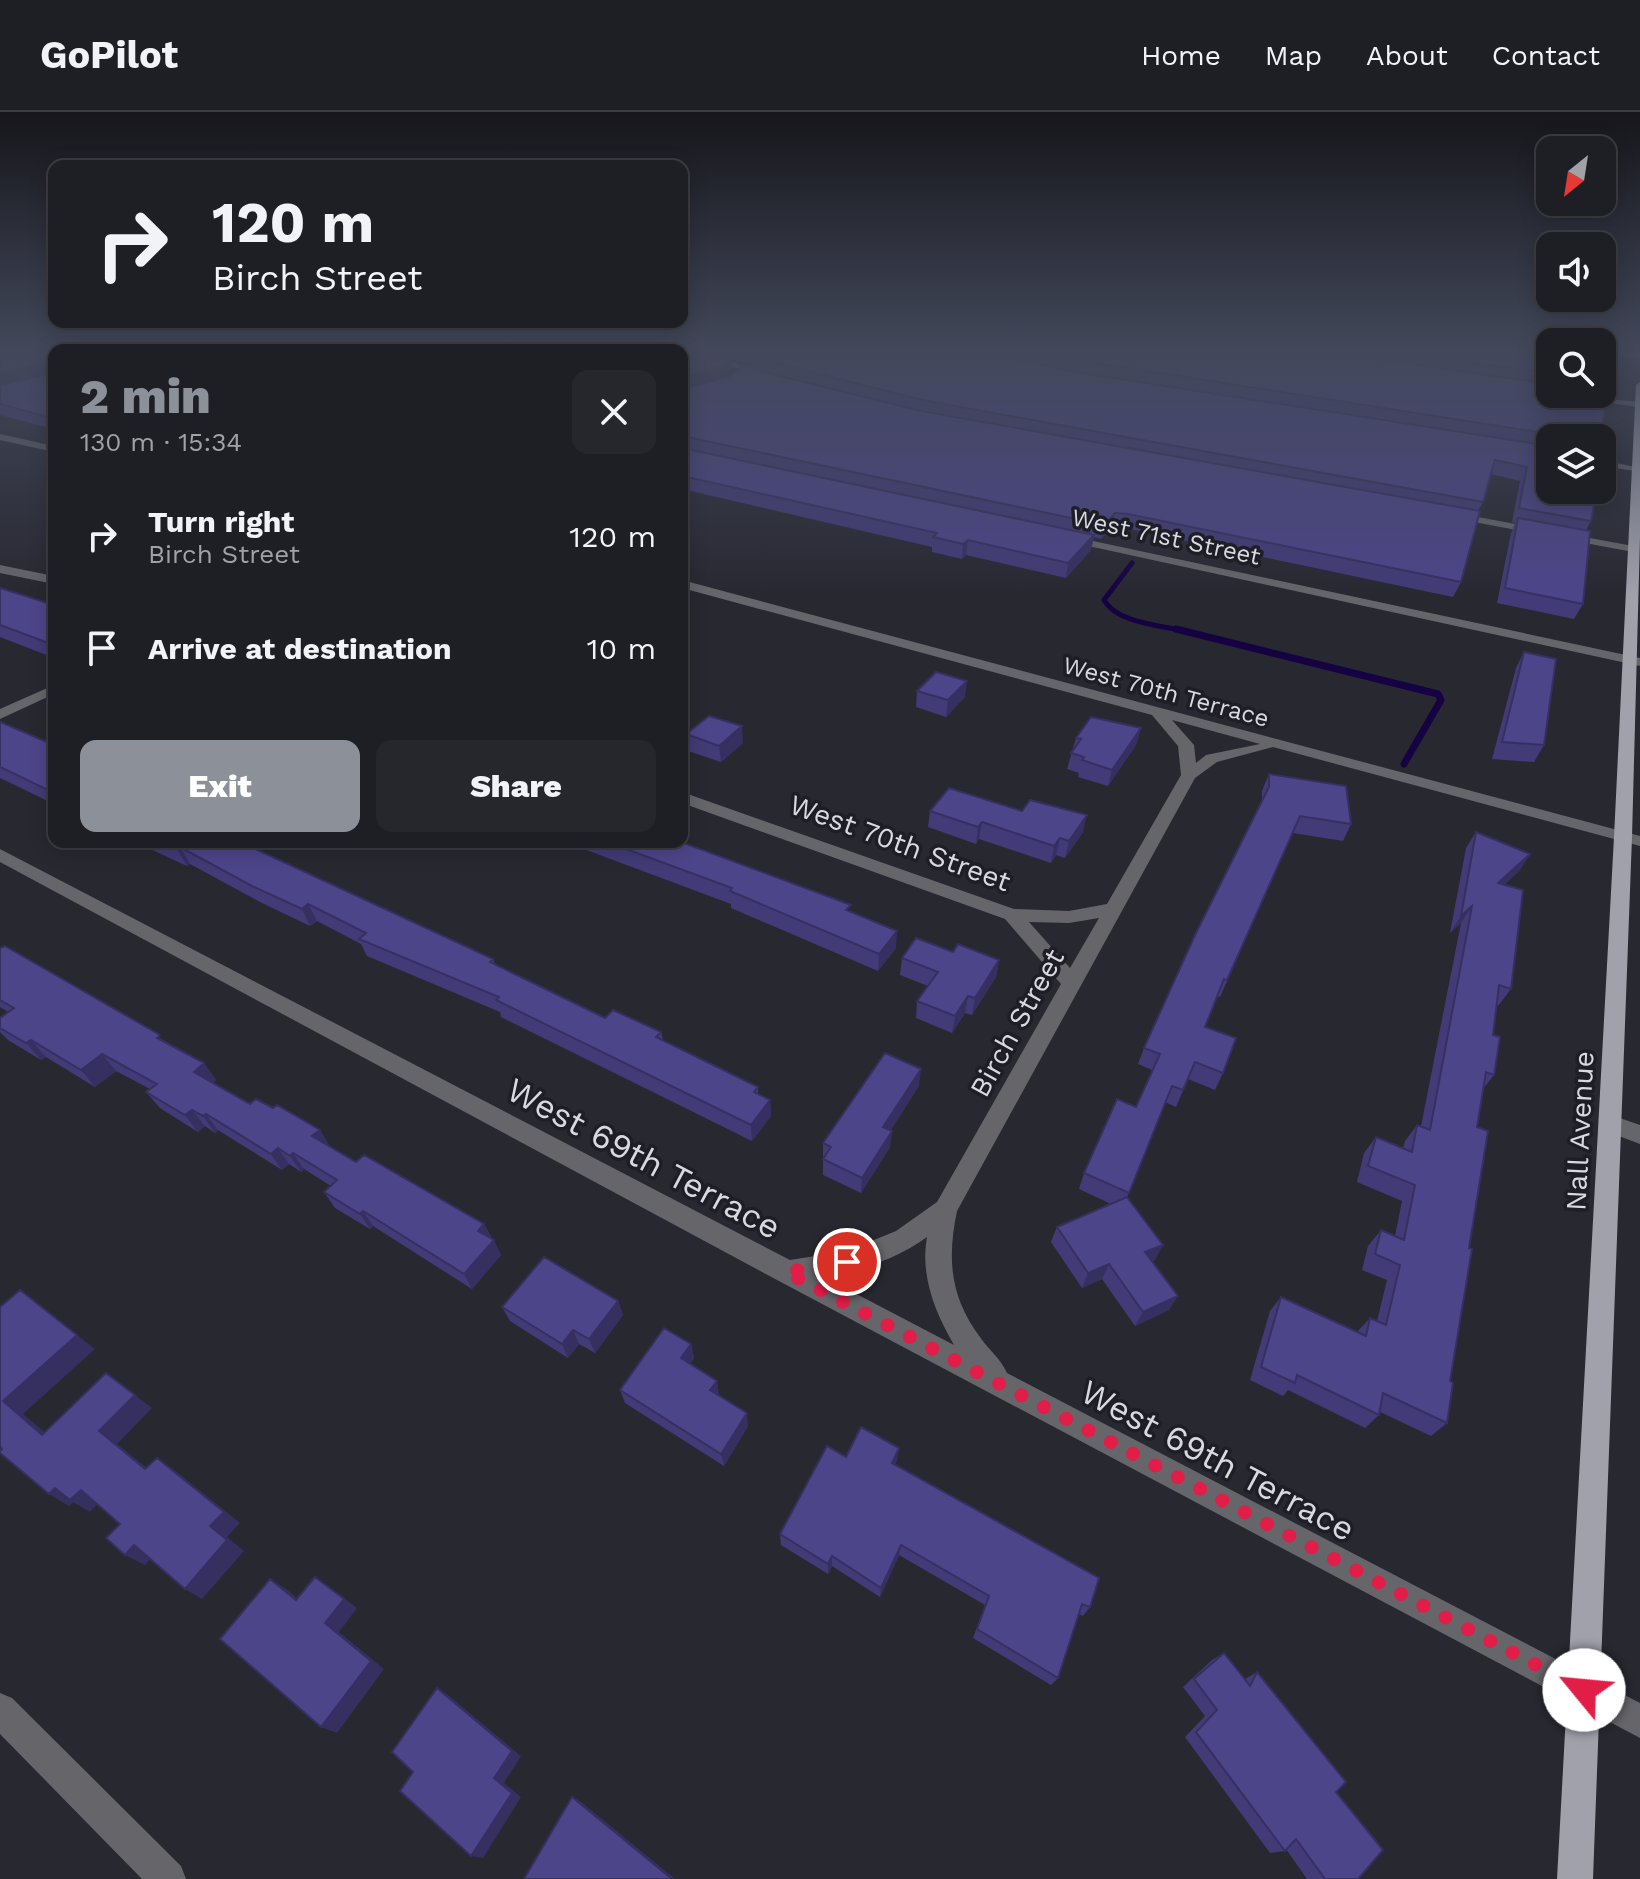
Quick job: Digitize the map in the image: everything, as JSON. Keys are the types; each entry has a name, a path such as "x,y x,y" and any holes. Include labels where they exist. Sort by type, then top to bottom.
{"main road":[{"name":"Nall Avenue","path":"1575,1879 1611,1124 1632,839 1633,549 1638,449"}],"street":[{"path":"0,437 48,447"},
{"path":"1616,465 1635,468"},
{"path":"1438,513 1633,549"},
{"name":"West 71st Street","path":"1057,536 1635,660"},
{"path":"0,569 48,579"},
{"name":"West 70th Terrace","path":"688,586 1632,839"},
{"path":"0,715 48,692"},
{"path":"1159,714 1186,745 1189,775"},
{"path":"1189,775 1212,758 1242,749 1282,746"},
{"name":"Birch Street","path":"786,1272 847,1262 905,1239 945,1209 1189,775"},
{"name":"West 70th Street","path":"688,799 1012,915 1072,983"},
{"name":"West 69th Terrace","path":"0,855 1640,1721"},
{"path":"1012,915 1069,917 1114,909"},
{"path":"1611,1124 1640,1135"},
{"path":"945,1209 937,1258 945,1304 967,1346 1006,1387"},
{"path":"0,1710 168,1879"}],"building":[{"path":"688,431 1035,431 1480,511 1461,582 1128,514 1115,513 1104,525 688,437"},
{"path":"1095,431 1457,431 1536,444 1536,504 1594,504 1591,521 1519,508 1527,467 1495,460 1483,502"},
{"path":"688,449 1094,535 1068,563 968,540 963,544 933,537 937,533 688,477"},
{"path":"1518,518 1590,531 1583,604 1505,588"},
{"path":"0,588 48,603 48,643 0,625"},
{"path":"1524,652 1556,659 1544,745 1502,742"},
{"path":"936,672 967,681 948,700 917,691"},
{"path":"709,716 742,726 719,746 688,732"},
{"path":"1091,717 1141,728 1112,770 1071,753 1081,739 1076,738"},
{"path":"0,722 48,742 48,790 0,767"},
{"path":"1269,774 1346,786 1351,824 1300,816 1205,1027 1236,1038 1223,1073 1195,1062 1183,1090 1172,1086 1129,1193 1084,1173 1117,1099 1136,1107 1160,1054 1144,1048 1195,935 1269,787"},
{"path":"949,788 1022,811 1030,800 1087,815 1069,841 1060,838 1054,846 982,822 978,827 930,811"},
{"path":"1476,832 1530,854 1498,883 1523,890 1511,989 1499,985 1493,1035 1500,1037 1494,1075 1486,1072 1477,1127 1488,1131 1450,1381 1453,1383 1447,1423 1383,1393 1379,1415 1297,1375 1295,1383 1261,1367 1281,1297 1366,1336 1370,1318 1386,1325 1400,1265 1375,1254 1381,1230 1404,1240 1415,1185 1368,1166 1376,1137 1412,1152 1417,1125 1430,1130 1472,906 1461,916"},
{"path":"688,845 851,905 846,910 897,931 879,954 730,891 732,888 623,848 688,848"},
{"path":"182,848 253,848 493,959 490,962 605,1018 613,1010 661,1032 656,1037 758,1087 754,1092 770,1100 751,1125 496,1000 499,997 359,939 366,933 308,904 302,909"},
{"path":"916,938 953,952 958,944 999,960 975,998 968,996 955,1016 917,1001 938,972 902,958"},
{"path":"5,946 204,1063 194,1072 250,1104 256,1099 273,1108 277,1105 320,1130 312,1136 356,1162 364,1155 484,1224 478,1231 494,1240 464,1274 363,1211 360,1214 324,1192 337,1180 293,1153 290,1156 278,1148 271,1154 206,1114 203,1116 192,1110 185,1115 146,1092 157,1084 102,1054 81,1070 31,1040 26,1043 0,1028 0,1018 14,1008 0,1000 0,948"},
{"path":"885,1053 921,1069 883,1127 892,1131 862,1178 823,1159 831,1147 823,1143"},
{"path":"1127,1197 1163,1245 1145,1252 1178,1296 1143,1312 1109,1264 1088,1273 1057,1227"},
{"path":"544,1257 618,1301 589,1339 573,1330 562,1344 502,1307"},
{"path":"20,1290 77,1335 3,1401 42,1435 106,1373 135,1395 99,1431 145,1469 157,1458 224,1512 210,1526 227,1540 185,1589 134,1545 125,1555 106,1538 120,1524 81,1490 70,1500 55,1488 49,1494 0,1453 0,1307"},
{"path":"664,1328 691,1344 681,1358 717,1381 710,1390 747,1413 721,1454 620,1390"},
{"path":"861,1427 899,1448 892,1463 1099,1578 1090,1607 1082,1604 1058,1678 977,1629 989,1596 901,1545 881,1588 832,1556 828,1564 780,1534 827,1446 846,1457"},
{"path":"315,1577 344,1599 325,1623 371,1661 321,1727 220,1639 270,1579 296,1600"},
{"path":"1224,1653 1250,1686 1257,1672 1346,1782 1336,1792 1383,1850 1358,1879 1325,1879 1296,1839 1285,1851 1196,1732 1217,1710 1194,1679"},
{"path":"437,1688 512,1751 494,1778 512,1793 471,1856 400,1791 413,1772 392,1752"},
{"path":"572,1797 672,1879 524,1879"}],"waterway":[{"path":"1132,563 1104,600 1110,608 1128,618 1184,631"},
{"path":"1176,629 1438,694 1441,700 1404,764"}],"route":[{"path":"847,1262 786,1272 1584,1690"}]}
